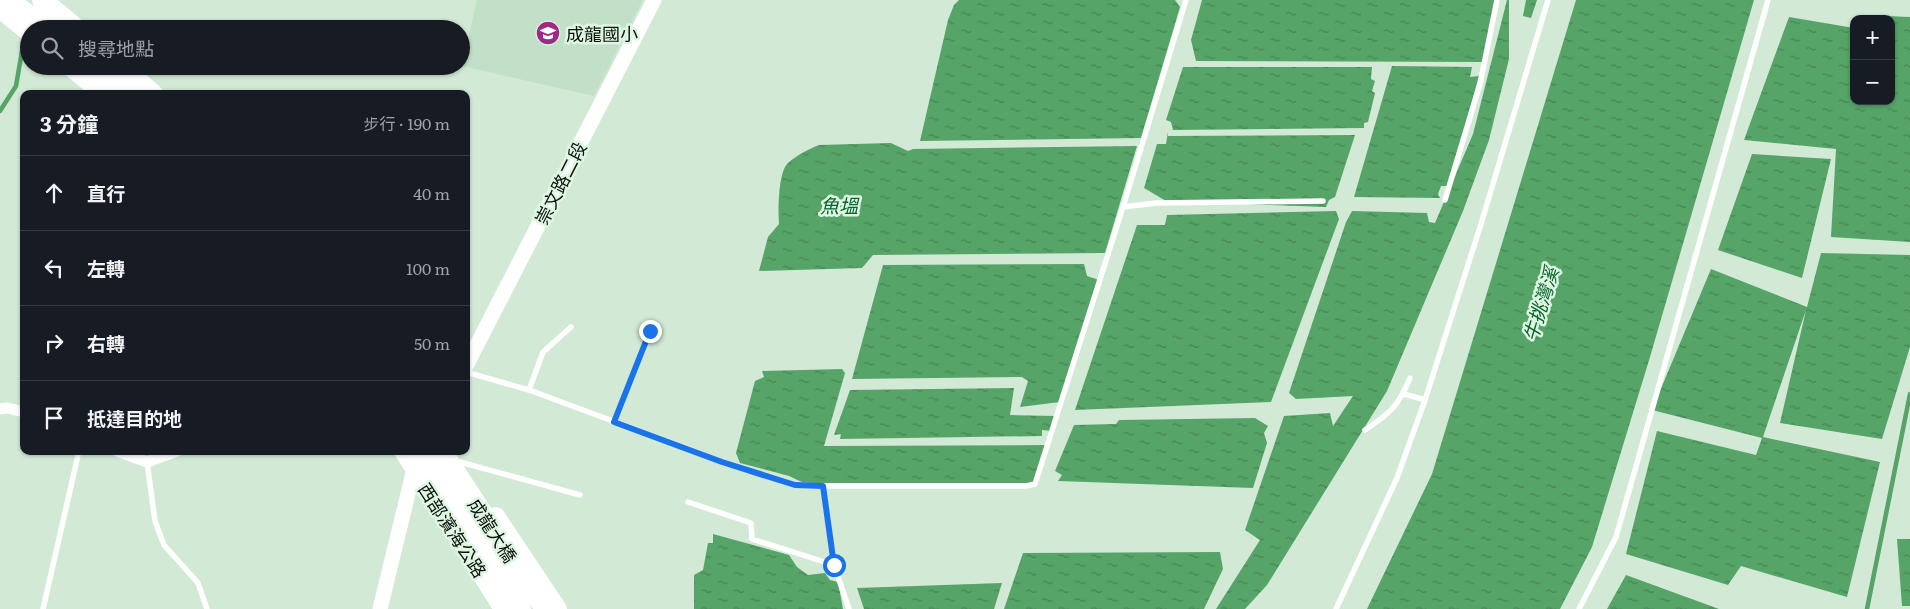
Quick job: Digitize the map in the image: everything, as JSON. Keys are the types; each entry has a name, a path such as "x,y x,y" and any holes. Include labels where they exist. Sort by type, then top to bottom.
{"highway":[{"path":"9,0 35,20"},
{"path":"40,0 66,20"},
{"path":"103,75 120,90"},
{"path":"131,75 148,90"},
{"name":"成龍大橋","path":"445,455 544,609"},
{"name":"成龍大橋","path":"416,460 521,609"}],"main road":[{"path":"52,0 75,20"},
{"path":"0,9 20,26"},
{"path":"80,75 98,90"},
{"path":"142,75 160,90"},
{"path":"456,457 558,609"},
{"name":"西部濱海公路","path":"416,460 503,609"}],"street":[{"name":"崇文路二段","path":"470,358 654,0"},
{"path":"0,409 7,408 20,411"},
{"path":"128,455 147,462 166,455"},
{"path":"380,609 416,460"}],"lane":[{"path":"37,20 40,0"},
{"path":"470,373 529,390 722,462 795,485 1026,486 1035,484 1123,208 1186,0"},
{"path":"1446,200 1480,84 1497,0"},
{"path":"1336,609 1396,478 1425,400 1481,224 1548,0"},
{"path":"1579,609 1616,537 1768,0"},
{"path":"1123,208 1156,203 1323,201"},
{"path":"529,390 543,352 571,327"},
{"path":"614,422 650,331"},
{"path":"1365,430 1389,414 1404,394 1410,378"},
{"path":"1404,394 1425,400"},
{"path":"43,609 78,455"},
{"path":"456,457 580,495"},
{"path":"147,462 155,521 164,545 198,583 207,609"},
{"path":"823,486 834,565 849,609"},
{"path":"688,502 751,523 752,539 834,565"}],"shaded area":[{"name":"成龍國小","path":"477,0 643,0 594,96 470,68 470,31"}],"water":[{"path":"959,0 1175,0 1180,7 1141,138 920,141 948,20 954,5"},
{"path":"1202,0 1496,0 1485,62 1196,61 1191,40"},
{"path":"1507,0 1509,0 1509,59 1489,140 1463,211 1387,391 1267,585 1245,609 1216,609 1260,540 1245,530 1284,416 1330,413 1333,426 1353,396 1296,399 1289,393 1346,222 1352,211 1427,213 1429,222 1435,223 1473,134"},
{"path":"1526,0 1537,0 1531,18 1523,16"},
{"name":"牛挑灣溪","path":"1576,0 1754,0 1650,357 1592,547 1560,609 1367,609 1432,474"},
{"path":"1895,16 1910,17 1910,242 1831,237 1836,149 1744,140 1789,17 1850,27 1850,105 1895,105"},
{"path":"1392,66 1472,67 1470,77 1479,76 1448,186 1441,186 1438,194 1440,198 1354,197"},
{"path":"1183,67 1372,67 1371,79 1375,81 1372,91 1375,93 1368,122 1364,123 1364,128 1173,130 1171,122 1166,120"},
{"path":"1168,132 1168,136 1355,135 1335,197 1329,200 1326,207 1166,201 1144,188 1157,144 1166,144"},
{"name":"魚塭","path":"891,143 908,151 913,149 1137,146 1105,253 873,255 862,268 759,271 768,237 779,224 780,183 788,163 803,152 819,145"},
{"path":"1752,154 1831,159 1802,278 1718,250"},
{"path":"1336,211 1339,219 1271,402 1075,410 1137,225 1165,225 1167,215"},
{"path":"1821,253 1910,255 1910,347 1882,439 1780,423 1806,310 1763,437 1880,462 1847,597 1741,566 1728,585 1626,554 1657,431 1756,455 1762,438 1652,410 1711,269 1807,307"},
{"path":"1084,264 1087,276 1099,280 1060,402 1020,407 1028,381 1022,377 852,379 883,265"},
{"path":"842,369 845,373 824,446 1046,445 1036,483 804,483 789,476 740,463 736,453 755,381 764,377 762,371"},
{"path":"1014,388 1010,415 1055,416 1052,431 1042,430 1042,436 840,439 841,434 834,435 850,390"},
{"path":"1255,418 1268,426 1264,433 1267,443 1253,488 1058,481 1062,475 1055,471 1074,425 1116,424 1119,420"},
{"path":"713,534 789,555 797,567 808,575 825,573 830,580 838,582 843,609 694,609 694,575 703,570 708,543 713,543"},
{"path":"1897,539 1910,539 1910,606 1902,606"},
{"path":"1220,552 1223,569 1204,609 1004,609 1023,553"},
{"path":"1626,575 1719,609 1607,609"},
{"path":"1002,583 994,609 864,609 857,588"}],"waterway":[{"path":"0,111 16,86 20,63"},
{"path":"1867,609 1910,394"}],"place":[{"name":"成龍國小","path":"548,33"}],"route":[{"path":"650,331 614,422 722,462 795,485 823,486 834,565"}]}
